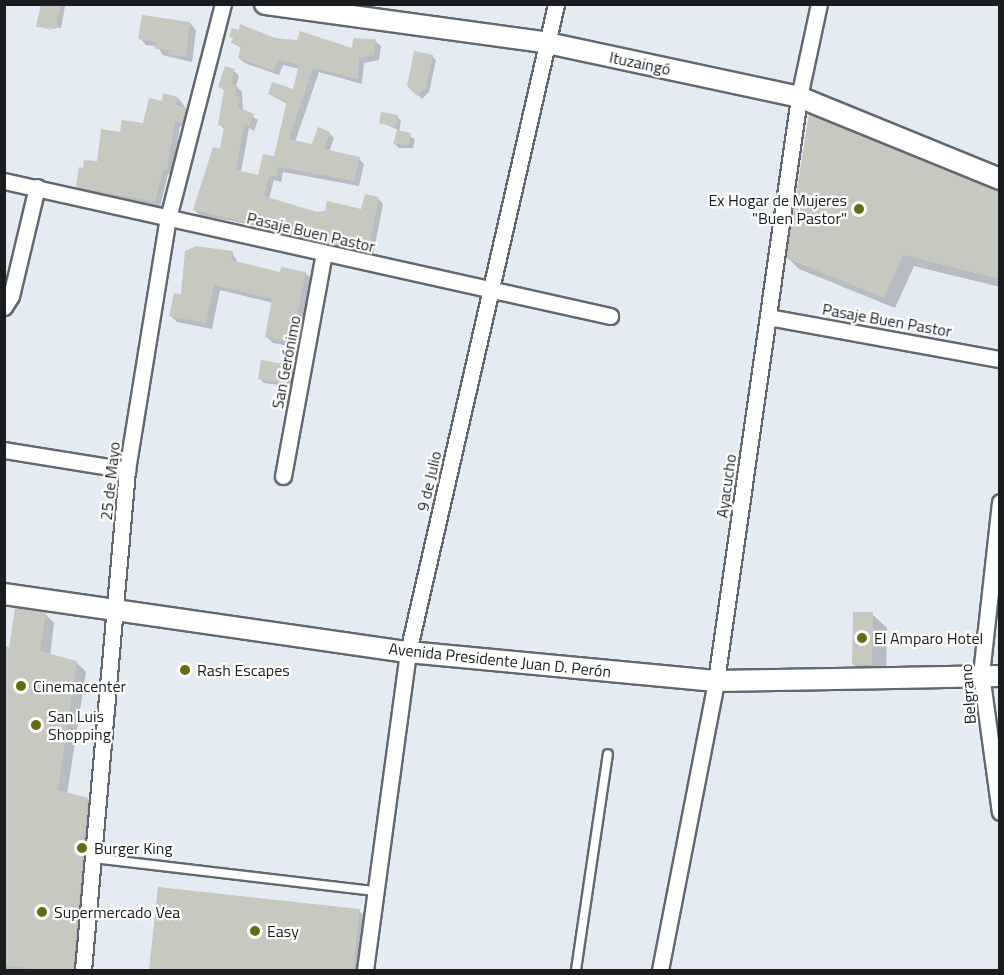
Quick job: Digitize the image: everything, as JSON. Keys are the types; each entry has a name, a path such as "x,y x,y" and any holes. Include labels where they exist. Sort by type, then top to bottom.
{"street":[{"name":"25 de Mayo","path":"83,970 128,470 168,218 223,4"},
{"name":"Ituzaingó","path":"265,4 548,44 799,97 999,179"},
{"name":"9 de Julio","path":"365,970 408,652 556,4"},
{"name":"Ayacucho","path":"660,970 716,681 799,97 819,4"},
{"name":"Pasaje Buen Pastor","path":"4,181 610,316"},
{"path":"4,307 11,296 38,188"},
{"name":"San Gerónimo","path":"283,476 324,253"},
{"name":"Pasaje Buen Pastor","path":"768,317 999,359"},
{"path":"4,450 128,470"},
{"name":"Belgrano","path":"999,502 990,675 999,812"},
{"name":"Avenida Presidente Juan D. Perón","path":"4,594 115,612 408,652 716,681 990,675"}],"lane":[{"path":"576,970 608,754"},
{"path":"93,858 375,891"}],"building":[{"path":"41,4 61,4 56,29 36,27"},
{"path":"142,15 190,22 186,57 168,55 169,50 155,49 156,42 138,39"},
{"path":"240,24 275,38 297,40 300,31 352,48 353,38 376,39 374,55 359,58 358,79 313,68 289,139 312,144 318,127 330,132 324,149 360,157 354,181 278,167 276,177 269,176 264,196 317,212 325,211 327,201 361,209 365,194 379,197 368,252 193,210 213,147 220,149 224,126 218,125 224,89 218,87 225,66 235,69 231,83 237,85 234,96 240,97 238,107 254,114 249,126 244,124 236,170 258,175 263,154 274,156 287,101 268,94 272,82 293,89 299,65 278,60 274,71 238,58 241,46 231,43 233,38 229,37 232,28 239,30"},
{"path":"414,51 433,55 426,88 417,96 407,86"},
{"path":"163,93 178,97 176,105 186,108 182,123 175,121 167,170 163,169 155,202 76,187 79,167 83,168 84,160 97,161 101,129 120,132 122,120 143,123 149,98 162,101"},
{"path":"381,112 398,115 395,127 379,123"},
{"name":"Ex Hogar de Mujeres \"Buen Pastor\"","path":"809,114 999,191 999,279 903,255 884,298 786,258"},
{"path":"397,130 411,133 409,145 393,144"},
{"path":"196,246 233,251 231,260 280,272 281,267 306,272 292,342 265,337 272,299 214,285 206,323 169,316 174,293 181,294 185,251"},
{"path":"261,360 290,365 287,384 258,379"},
{"name":"San Luis Shopping","path":"15,608 46,612 40,651 77,661 58,790 88,798 73,970 37,970 4,965 4,644 9,648"},
{"name":"El Amparo Hotel","path":"853,612 873,612 872,665 852,664"},
{"name":"Easy","path":"158,887 360,909 353,970 149,970"}],"place":[{"name":"Ex Hogar de Mujeres \"Buen Pastor\"","path":"859,209"},
{"name":"El Amparo Hotel","path":"862,638"},
{"name":"Rash Escapes","path":"185,670"},
{"name":"Cinemacenter","path":"21,686"},
{"name":"San Luis Shopping","path":"36,725"},
{"name":"Burger King","path":"82,848"},
{"name":"Supermercado Vea","path":"42,912"},
{"name":"Easy","path":"255,931"}]}
